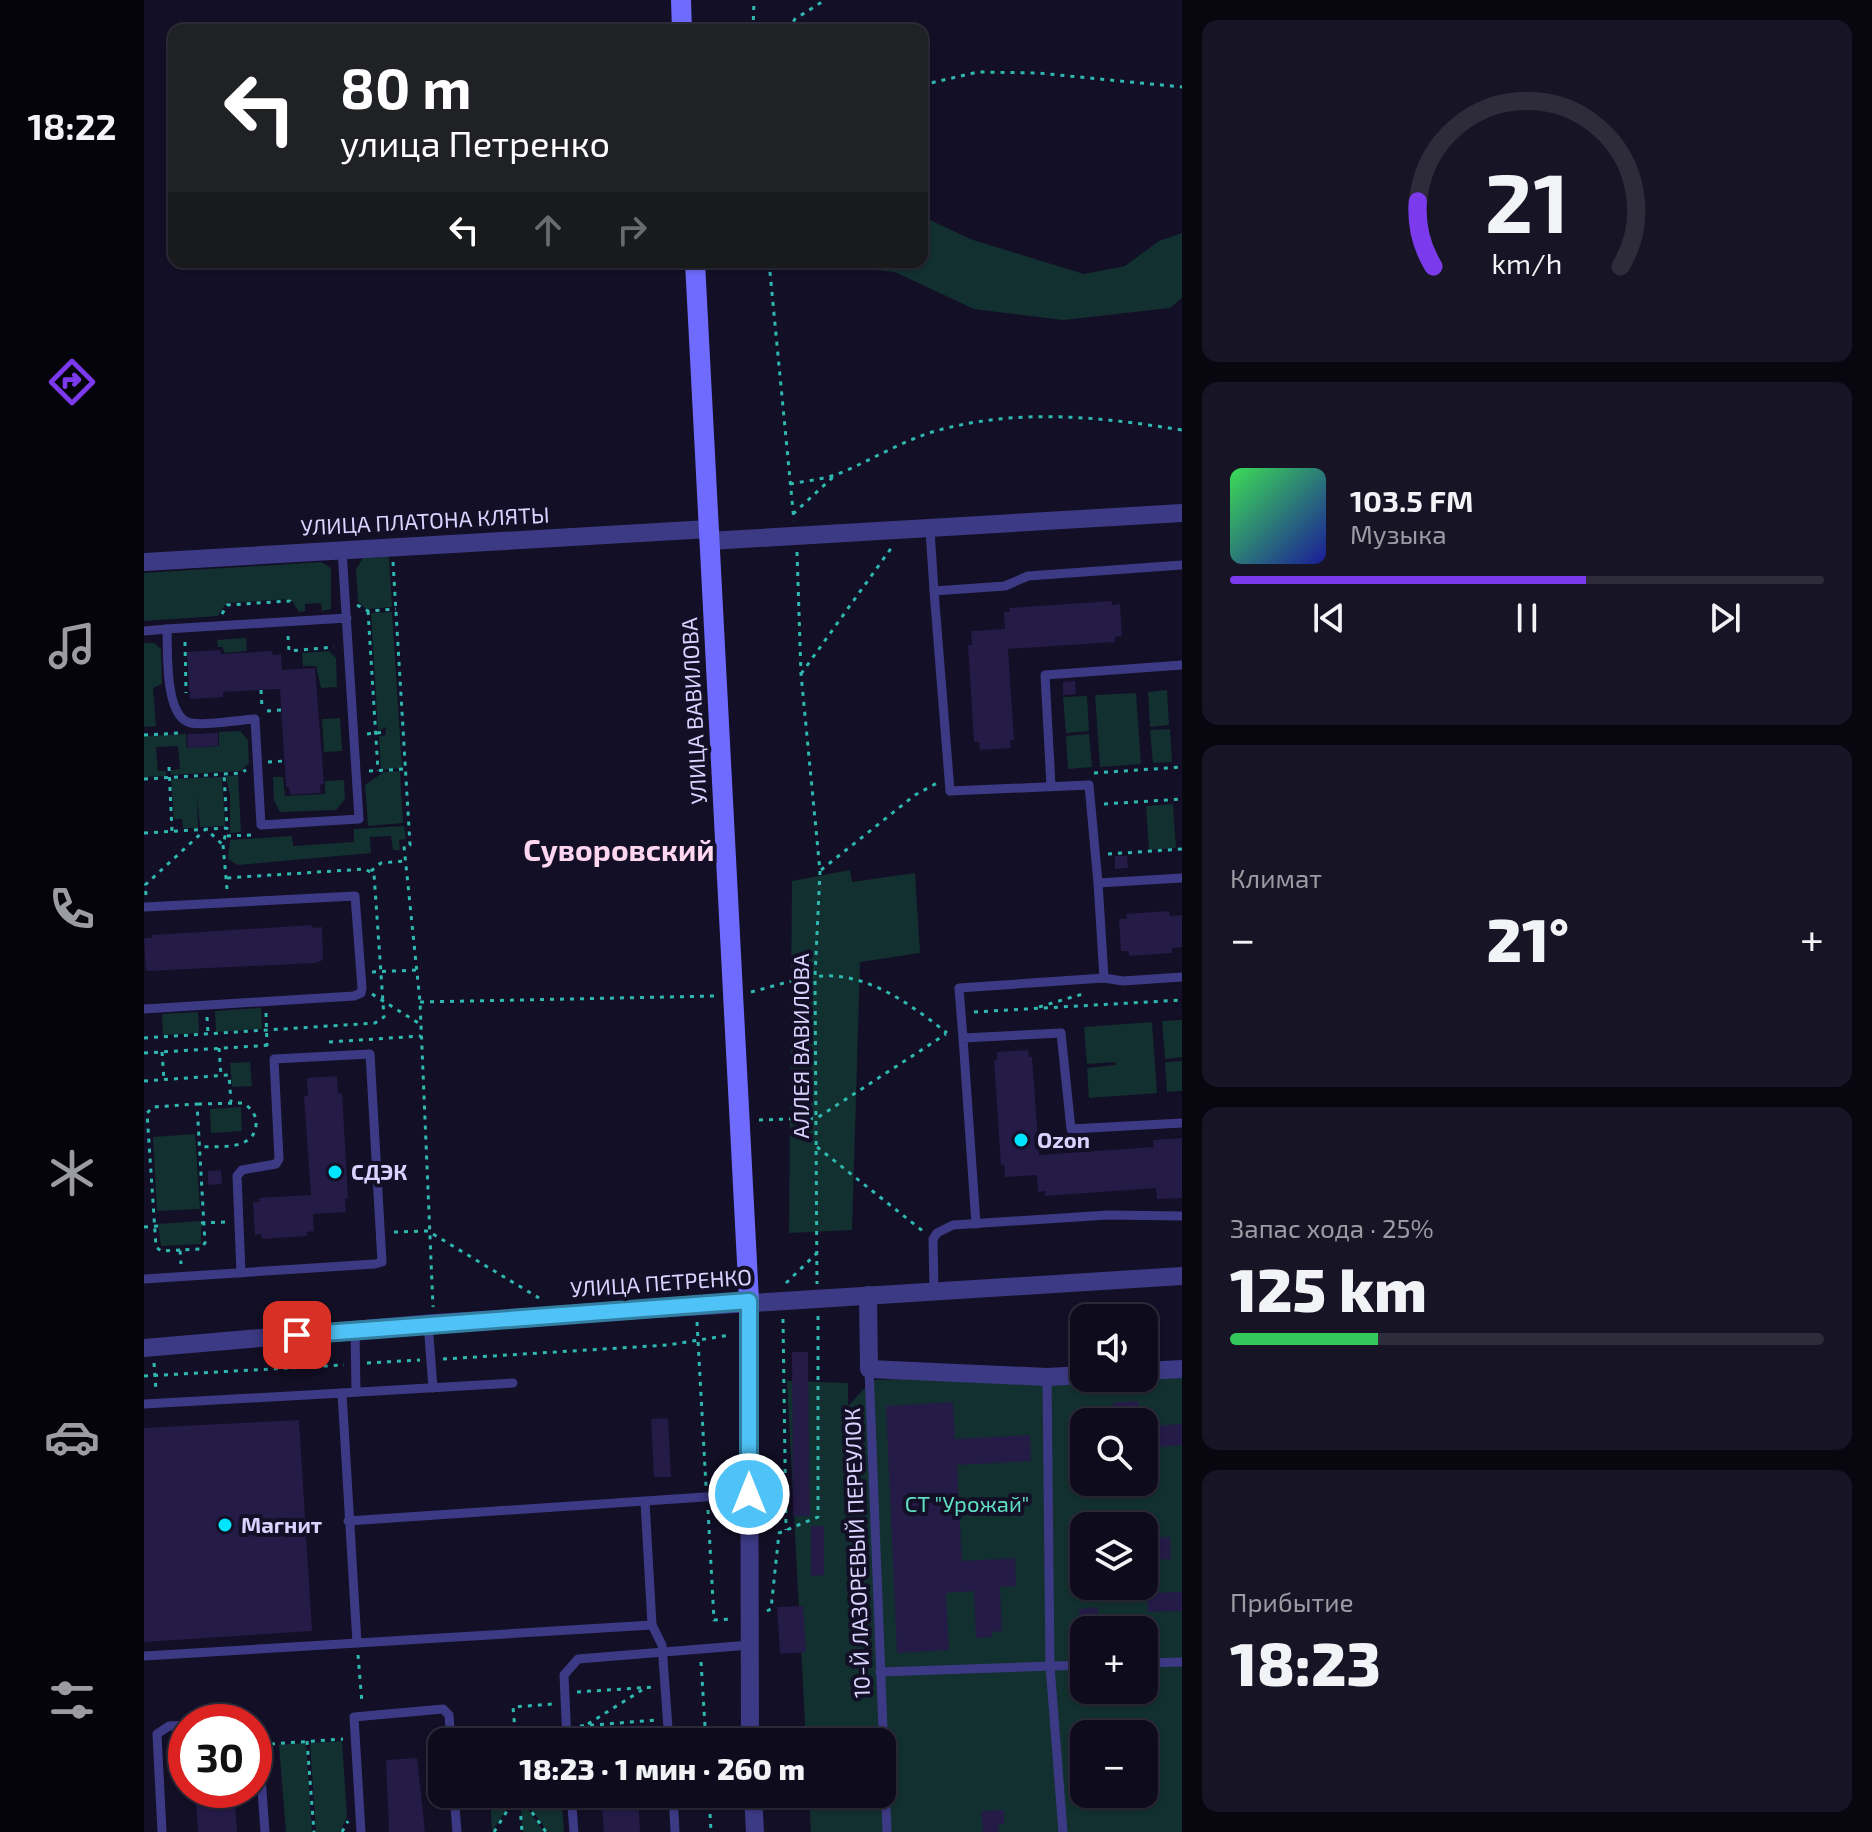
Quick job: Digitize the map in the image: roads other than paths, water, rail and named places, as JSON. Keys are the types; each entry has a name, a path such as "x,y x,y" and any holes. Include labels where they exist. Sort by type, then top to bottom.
{"street":[{"path":"681,0 682,24"},
{"name":"УЛИЦА ВАВИЛОВА","path":"695,268 749,1301"},
{"name":"УЛИЦА ПЛАТОНА КЛЯТЫ","path":"144,562 342,550 709,535 796,536 930,530 1182,513"},
{"name":"УЛИЦА ПЕТРЕНКО","path":"148,1348 431,1323 1182,1276"},
{"path":"868,1295 869,1369 1070,1376"},
{"path":"749,1301 750,1728"},
{"path":"1158,1370 1182,1369"},
{"path":"754,1808 755,1832"}],"lane":[{"path":"930,530 950,791 1089,785 1104,978"},
{"path":"167,629 172,703 178,715 189,723 255,719 261,825 359,819 342,550"},
{"path":"934,591 1005,586 1028,576 1182,565"},
{"path":"144,631 347,618"},
{"path":"1051,786 1045,675 1182,665"},
{"path":"1098,883 1182,878"},
{"path":"144,1009 354,996 361,993 362,988 355,896 145,906"},
{"path":"976,1224 959,988 1104,978 1123,981 1182,977"},
{"path":"963,1038 1061,1033 1071,1129 1182,1123"},
{"path":"144,1279 182,1276 241,1273 375,1264 382,1262 371,1058 364,1052 274,1059 279,1159 276,1164 242,1170 237,1176 241,1273"},
{"path":"934,1291 933,1239 944,1228 1108,1215 1182,1216"},
{"path":"431,1323 433,1388"},
{"path":"355,1329 356,1392"},
{"name":"10-Й ЛАЗОРЕВЫЙ ПЕРЕУЛОК","path":"869,1369 887,1832"},
{"path":"1047,1377 1050,1666 1063,1832"},
{"path":"144,1404 513,1383"},
{"path":"342,1393 357,1643"},
{"path":"348,1521 749,1494"},
{"path":"645,1502 652,1625 663,1651 668,1728"},
{"path":"144,1656 652,1625"},
{"path":"566,1728 564,1675 578,1659 750,1645"},
{"path":"1158,1663 1182,1662"},
{"path":"880,1672 1070,1665"},
{"path":"361,1832 354,1717 443,1709 449,1715 450,1728"},
{"path":"162,1832 157,1734 168,1727"},
{"path":"263,1808 265,1832"},
{"path":"455,1808 457,1832"},
{"path":"572,1808 574,1832"},
{"path":"674,1808 675,1832"}],"place":[{"name":"Ozon","path":"1021,1140"},
{"name":"СДЭК","path":"335,1172"},
{"name":"Магнит","path":"225,1525"}],"district":[{"name":"Суворовский","path":"619,851"}],"park label":[{"name":"СТ \"Урожай\"","path":"967,1504"}]}
